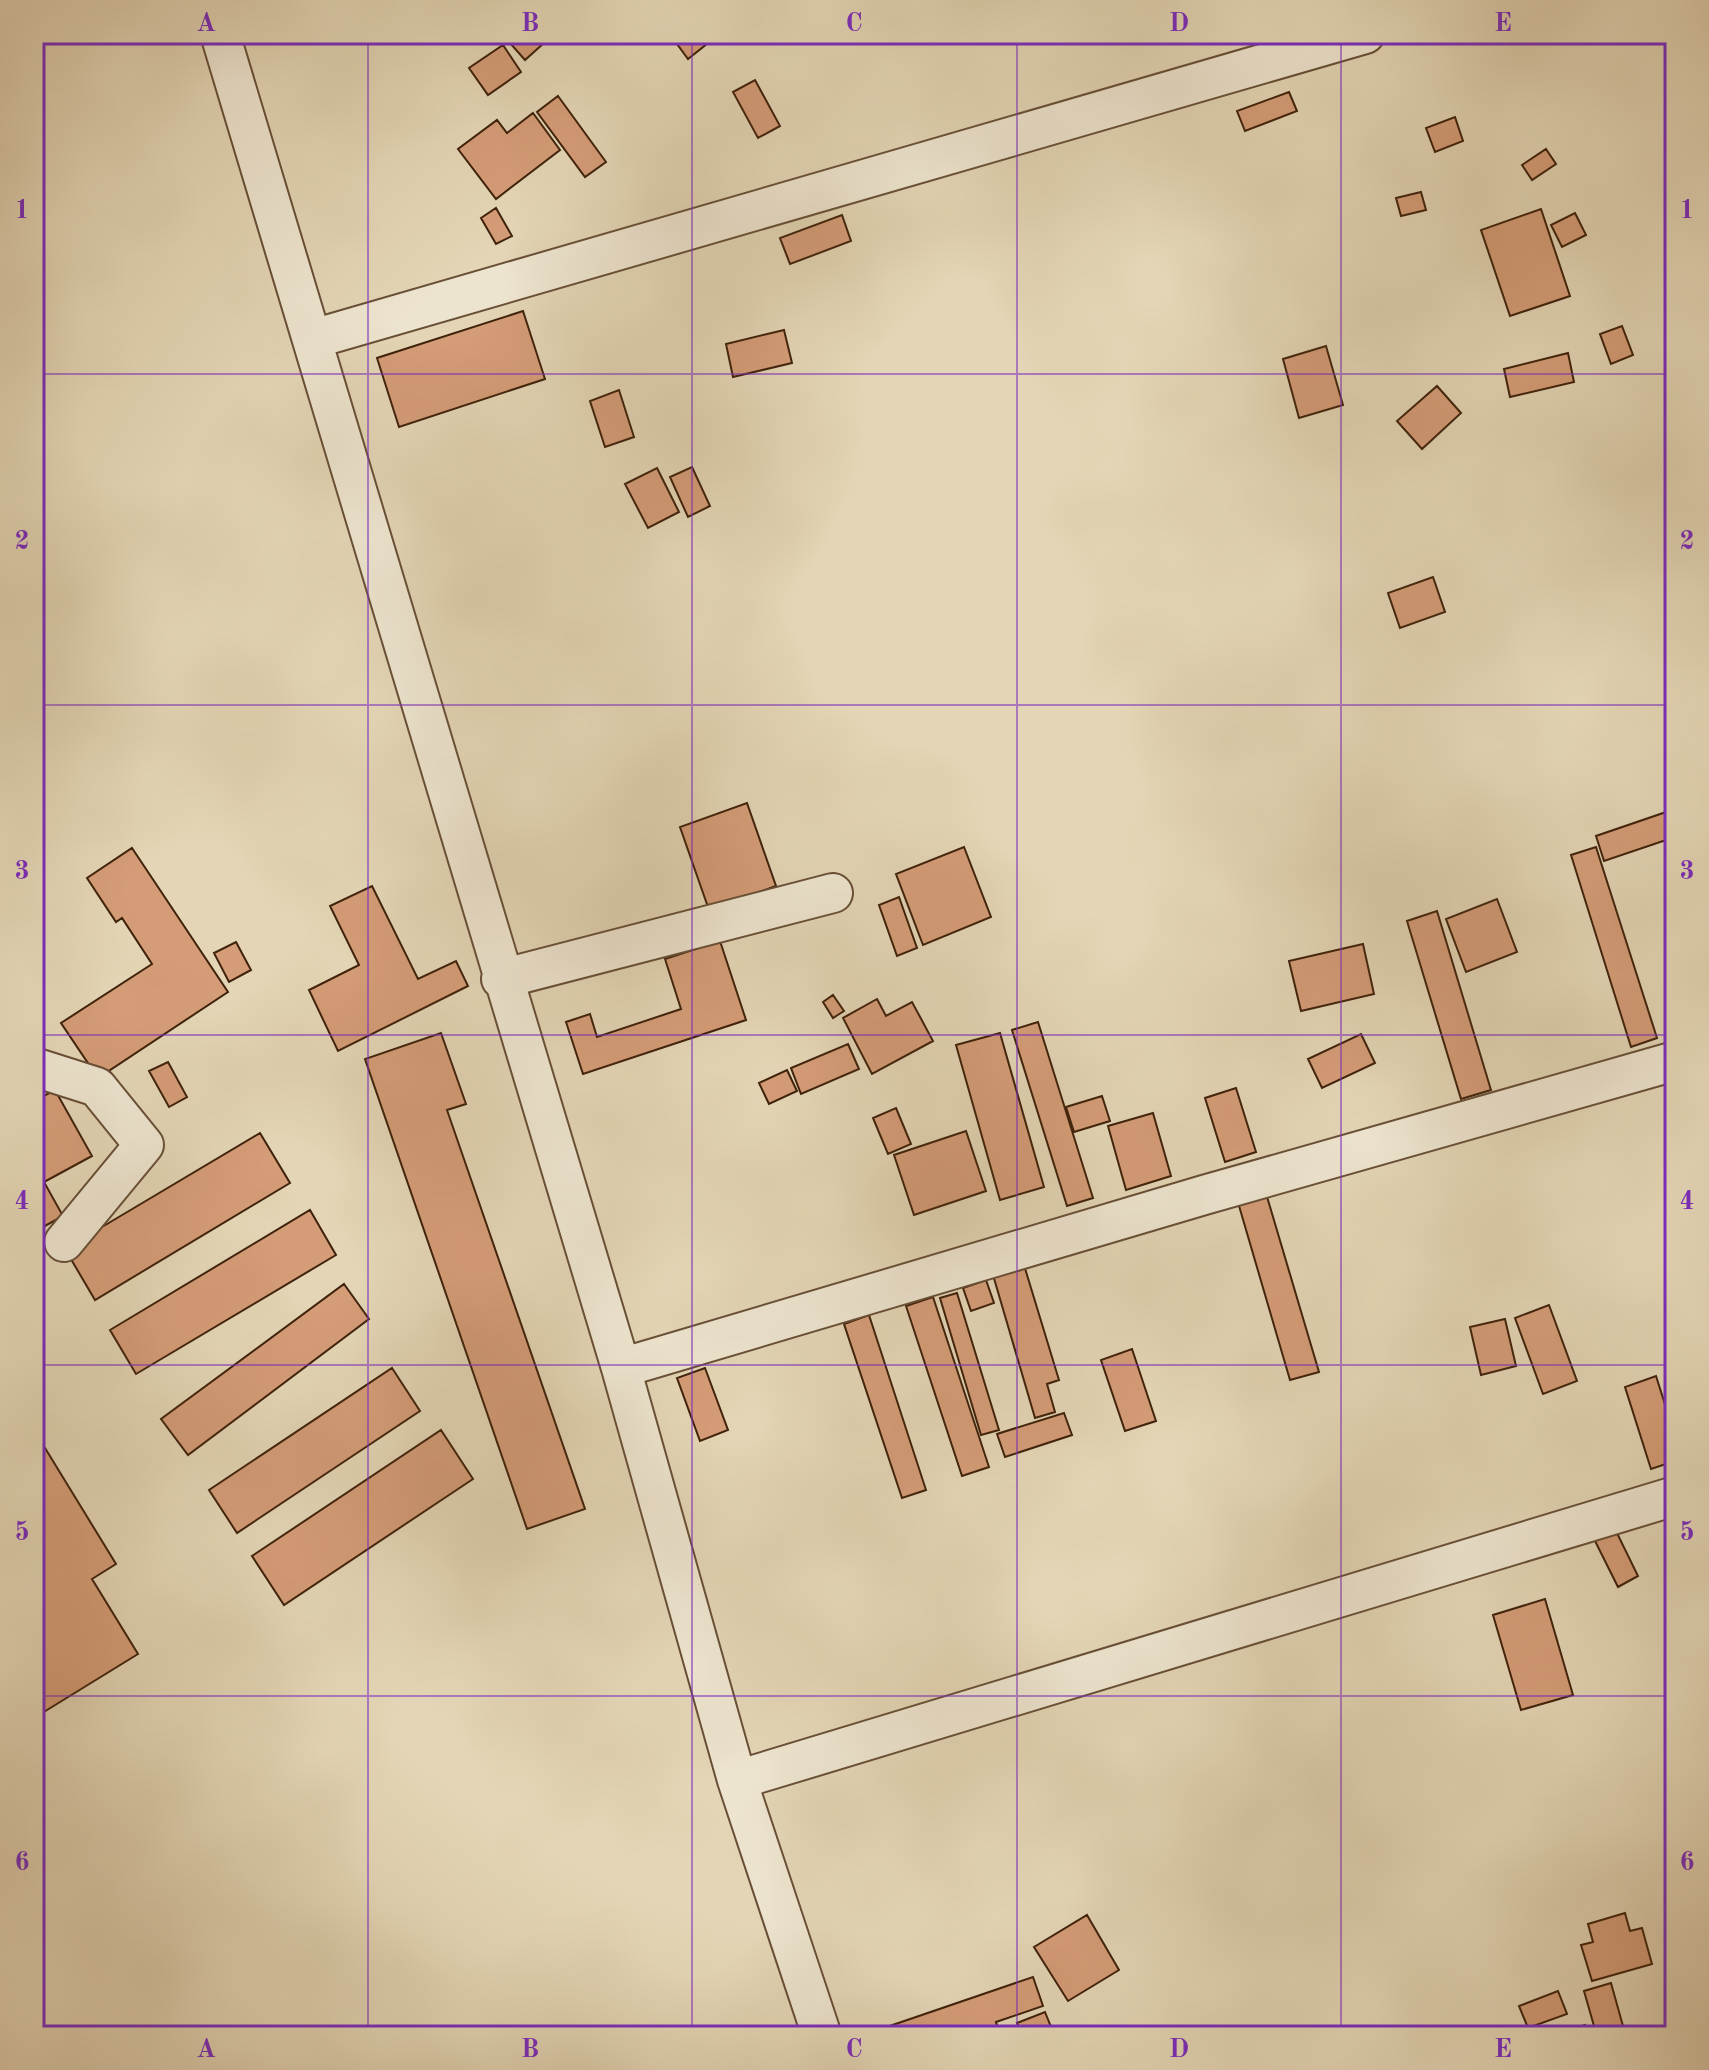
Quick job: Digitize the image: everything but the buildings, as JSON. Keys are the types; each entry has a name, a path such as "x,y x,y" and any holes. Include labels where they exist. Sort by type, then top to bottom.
{"street":[{"path":"220,34 501,979 621,1368 737,1780 822,2036"},
{"path":"313,339 1365,34"},
{"path":"501,979 833,893"},
{"path":"621,1368 1204,1195 1675,1061"},
{"path":"34,1067 97,1087 144,1145 64,1242"},
{"path":"737,1780 1675,1496"}]}
